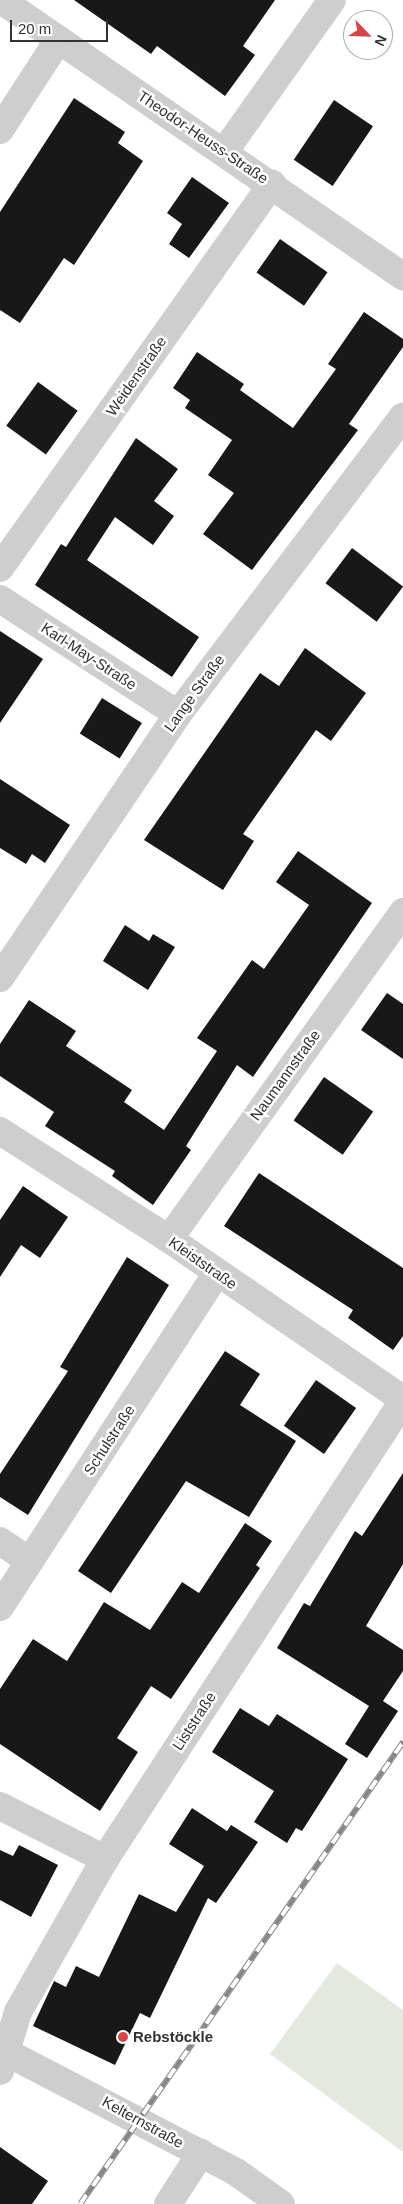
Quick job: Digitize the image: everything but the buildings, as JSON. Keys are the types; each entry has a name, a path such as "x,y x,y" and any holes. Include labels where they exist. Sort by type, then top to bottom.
{"street":[{"name":"Theodor-Heuss-Straße","path":"1,0 272,184 403,276"},
{"path":"224,152 332,0"},
{"path":"0,130 59,39"},
{"name":"Weidenstraße","path":"0,568 272,184"},
{"name":"Lange Straße","path":"0,978 178,714 403,417"},
{"name":"Karl-May-Straße","path":"0,599 178,714"},
{"name":"Naumannstraße","path":"168,1239 403,912"},
{"name":"Kleiststraße","path":"0,1131 168,1239 403,1400"},
{"name":"Schulstraße","path":"0,1607 217,1273"},
{"name":"Liststraße","path":"2,2057 18,2012 105,1859 403,1400"},
{"path":"0,1541 30,1561"},
{"path":"0,1806 105,1859"},
{"name":"Kelternstraße","path":"2,2057 200,2154 281,2204"},
{"path":"168,2204 200,2154"}],"shaded area":[{"path":"337,1963 403,2010 403,2152 270,2054"}],"railway":[{"path":"80,2204 403,1742"}],"place":[{"name":"Rebstöckle","path":"123,2037"}]}
